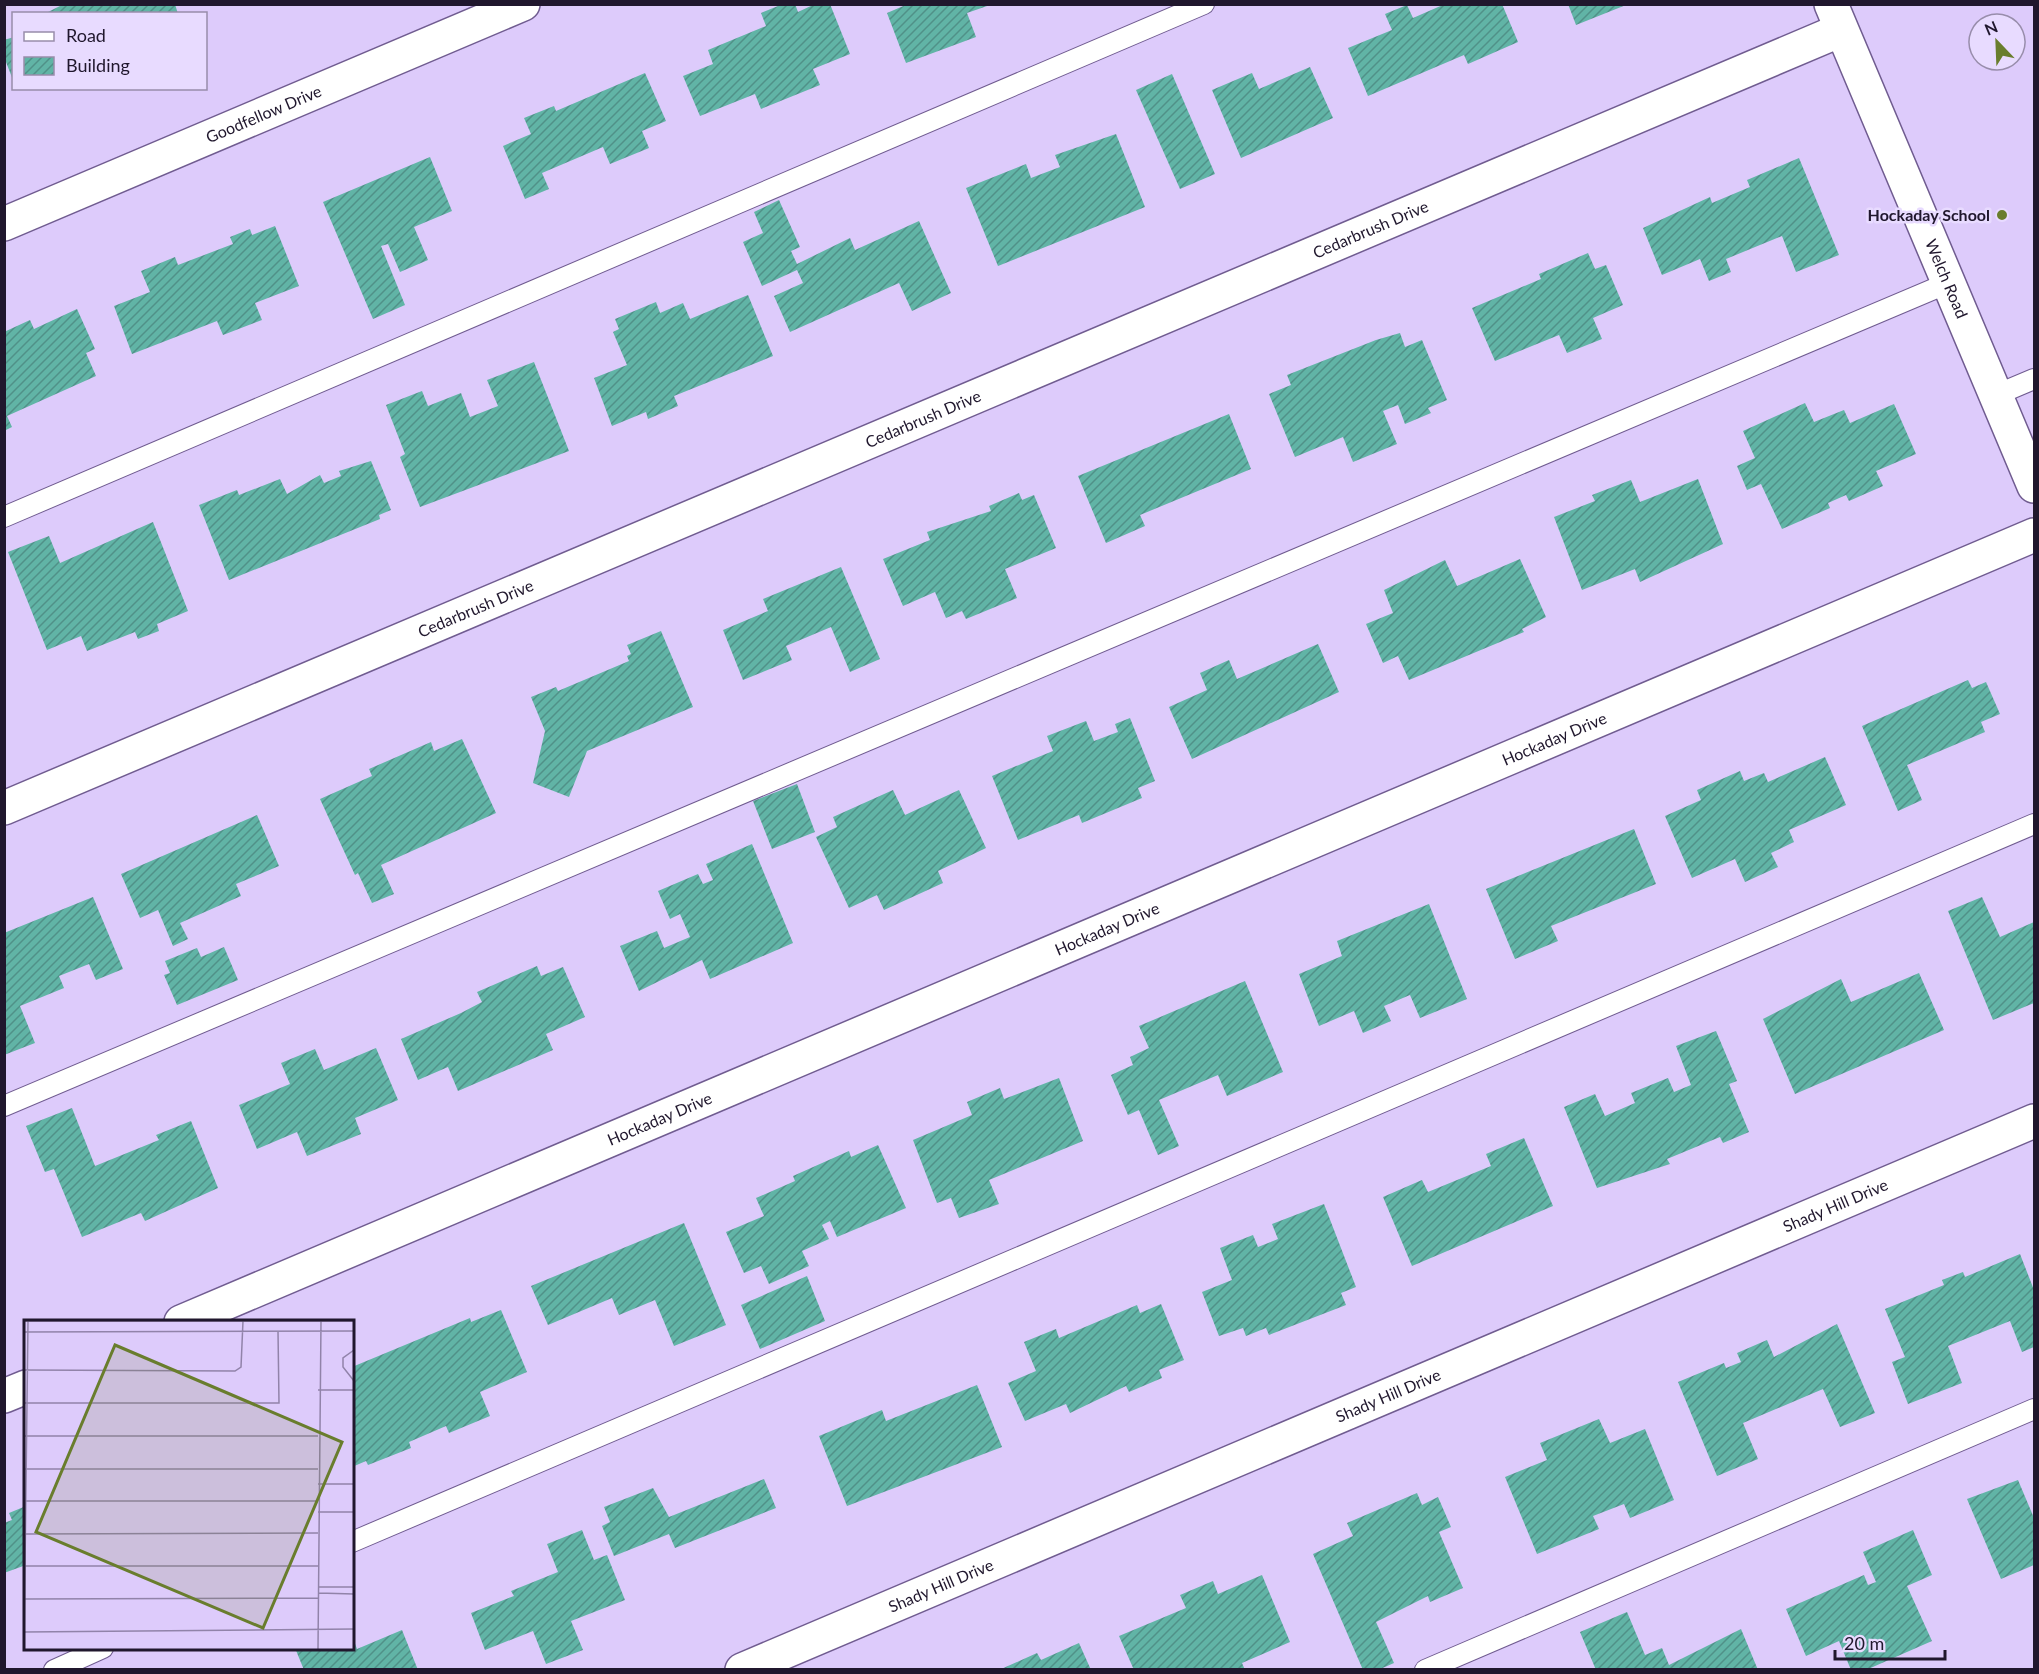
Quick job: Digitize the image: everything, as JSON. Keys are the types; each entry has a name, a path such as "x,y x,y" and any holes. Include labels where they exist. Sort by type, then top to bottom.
{"street":[{"name":"Goodfellow Drive","path":"4,224 523,4"},
{"name":"Welch Road","path":"1836,17 2034,486"},
{"name":"Cedarbrush Drive","path":"4,808 1836,17"},
{"name":"Hockaday Drive","path":"186,1320 2034,535"},
{"name":"Shady Hill Drive","path":"742,1670 2034,1121"},
{"path":"4,1396 24,1388"}],"lane":[{"path":"4,517 1204,4"},
{"path":"4,1106 1948,283"},
{"path":"1996,395 2034,379"},
{"path":"354,1541 2034,824"},
{"path":"1425,1670 2034,1409"},
{"path":"54,1670 99,1650"}],"building":[{"path":"64,4 175,4 177,12 48,12"},
{"path":"783,4 795,4 798,12 815,4 830,4 850,54 813,69 820,85 761,109 755,94 700,116 683,76 713,64 708,50 766,26 761,13"},
{"path":"908,4 990,5 967,13 976,37 906,63 887,13"},
{"path":"1445,4 1502,4 1518,42 1468,64 1464,55 1368,96 1348,48 1392,30 1385,14 1407,5 1413,18"},
{"path":"1568,4 1626,4 1626,5 1576,25"},
{"path":"12,38 12,77 4,57 4,40"},
{"path":"1310,67 1333,118 1241,158 1212,90 1252,73 1259,89"},
{"path":"645,73 666,121 642,131 649,148 610,164 603,147 542,173 549,189 525,199 503,146 531,134 524,118 554,106 556,111"},
{"path":"1172,74 1215,174 1180,189 1136,90"},
{"path":"1116,134 1145,207 998,266 966,188 1026,164 1031,178 1060,167 1055,155"},
{"path":"430,157 452,211 414,227 428,260 400,272 388,244 381,246 405,305 373,319 323,202"},
{"path":"1799,158 1839,255 1796,272 1782,236 1726,259 1731,272 1709,281 1700,259 1662,275 1643,228 1710,197 1712,203 1750,187 1747,180"},
{"path":"779,200 800,247 791,251 797,264 850,238 855,250 919,221 951,293 912,311 899,283 790,332 774,296 803,283 797,270 762,286 743,242 763,233 754,212"},
{"path":"275,226 299,286 255,303 262,320 223,335 217,321 132,354 114,306 150,292 141,271 175,257 178,265 233,244 230,237 250,229 252,235"},
{"path":"1588,253 1595,269 1606,265 1623,305 1593,318 1602,339 1567,353 1559,335 1495,361 1472,308 1541,279 1539,274"},
{"path":"748,295 773,356 674,396 678,406 648,419 646,412 612,426 594,378 627,365 613,332 619,329 615,319 656,302 660,313 683,303 690,319"},
{"path":"77,309 95,349 86,353 96,376 7,416 12,427 4,431 4,332 30,320 34,329"},
{"path":"1400,333 1405,347 1422,340 1447,400 1428,408 1431,413 1405,424 1398,405 1383,411 1397,444 1353,462 1343,437 1295,457 1269,394 1291,385 1287,375 1376,340"},
{"path":"534,362 569,451 420,507 400,457 405,454 386,405 422,391 428,406 461,393 470,417 498,406 487,380"},
{"path":"1805,403 1814,422 1844,410 1850,423 1894,404 1916,454 1876,471 1883,486 1849,501 1846,495 1828,503 1830,508 1782,529 1761,484 1747,490 1737,466 1755,458 1743,431"},
{"path":"1229,414 1251,469 1140,515 1145,526 1106,543 1078,476"},
{"path":"371,461 391,510 379,515 380,519 229,580 199,505 237,490 239,495 280,479 287,494 320,475 324,483 341,476 339,471"},
{"path":"1698,479 1723,544 1640,582 1635,569 1582,590 1554,517 1595,501 1592,495 1631,480 1640,502"},
{"path":"1019,493 1022,500 1034,495 1056,548 1005,569 1017,598 966,619 962,611 946,618 935,592 903,606 883,559 930,540 927,532 991,511 989,506"},
{"path":"153,522 188,611 157,624 159,631 138,639 135,632 87,651 81,636 47,650 8,552 49,536 60,563"},
{"path":"1520,559 1546,617 1522,629 1524,632 1409,680 1398,656 1383,663 1366,624 1393,613 1384,590 1445,560 1457,586"},
{"path":"841,567 880,659 850,672 831,627 786,646 792,660 743,680 723,630 768,611 763,599"},
{"path":"661,631 693,707 587,751 569,797 533,783 545,731 531,697 556,687 558,691 629,661 627,656 631,654 627,645"},
{"path":"1318,644 1339,692 1192,759 1169,707 1207,690 1200,673 1229,660 1237,679"},
{"path":"1968,680 1972,688 1986,682 2000,714 1981,722 1985,732 1907,765 1922,800 1898,811 1862,726"},
{"path":"1130,718 1155,781 1138,788 1142,798 1082,823 1079,815 1018,840 992,776 1053,751 1047,736 1086,721 1094,741 1118,732 1115,724"},
{"path":"462,739 496,813 381,865 394,894 372,903 358,873 355,875 320,799 372,776 369,769 431,742 434,751"},
{"path":"1825,757 1846,805 1789,830 1794,842 1771,853 1778,867 1745,882 1735,859 1692,878 1665,816 1701,800 1697,790 1740,771 1744,781 1764,773 1768,782"},
{"path":"797,784 815,832 772,849 753,801"},
{"path":"893,790 905,815 959,790 986,848 938,871 943,883 884,910 877,895 849,908 816,837 837,827 833,817"},
{"path":"257,815 279,866 236,884 241,896 180,923 188,939 173,946 158,910 140,918 121,874"},
{"path":"1634,829 1656,884 1551,926 1558,941 1515,959 1486,889"},
{"path":"752,844 793,943 710,979 702,960 639,991 620,946 657,931 664,948 690,937 680,914 670,919 658,891 698,874 703,884 713,880 706,864"},
{"path":"93,897 123,969 96,980 89,964 59,976 64,988 20,1006 35,1043 4,1055 4,933"},
{"path":"1982,897 2000,937 2034,922 2034,1003 1993,1020 1948,911"},
{"path":"1429,904 1467,999 1420,1018 1410,995 1384,1006 1391,1021 1363,1033 1354,1011 1319,1026 1299,974 1342,956 1337,941"},
{"path":"224,947 238,980 177,1005 164,975 170,973 165,961 197,948 201,957"},
{"path":"537,966 541,976 563,967 585,1017 546,1034 553,1050 458,1091 448,1067 418,1080 401,1039 482,1002 477,992"},
{"path":"1919,973 1944,1030 1795,1094 1763,1019 1841,979 1851,1002"},
{"path":"1245,981 1283,1072 1227,1096 1218,1075 1159,1100 1179,1146 1158,1155 1139,1110 1128,1115 1111,1075 1133,1065 1130,1057 1149,1048 1139,1026"},
{"path":"1716,1031 1737,1081 1729,1084 1749,1132 1723,1143 1720,1137 1667,1159 1670,1164 1597,1188 1564,1107 1595,1094 1605,1116 1635,1103 1631,1093 1668,1078 1674,1092 1691,1085 1676,1046"},
{"path":"376,1048 398,1100 355,1118 361,1134 307,1156 297,1132 257,1149 239,1105 290,1084 281,1063 315,1049 324,1070"},
{"path":"1059,1078 1083,1141 989,1180 999,1204 959,1218 951,1198 937,1203 913,1140 972,1115 967,1102 1000,1088 1004,1099"},
{"path":"72,1108 95,1166 159,1140 156,1135 191,1121 218,1188 145,1221 141,1213 82,1237 54,1169 45,1172 26,1126"},
{"path":"1524,1138 1553,1206 1412,1266 1383,1197 1422,1180 1428,1192 1491,1166 1486,1154"},
{"path":"878,1145 906,1208 837,1237 830,1221 822,1225 829,1239 802,1251 809,1266 769,1284 761,1266 744,1273 726,1232 764,1216 756,1198 795,1181 793,1176 849,1151 851,1157"},
{"path":"1324,1204 1356,1287 1341,1293 1346,1305 1269,1335 1266,1328 1246,1336 1243,1328 1219,1336 1202,1292 1232,1280 1220,1248 1253,1235 1258,1247 1278,1239 1272,1224"},
{"path":"684,1223 726,1325 674,1346 655,1300 619,1315 612,1298 548,1325 531,1286"},
{"path":"2020,1254 2034,1290 2034,1347 2022,1352 2010,1321 1948,1346 1962,1383 1908,1404 1892,1362 1905,1357 1885,1309 1944,1285 1942,1280 1963,1272 1965,1277"},
{"path":"807,1276 825,1321 760,1349 741,1305"},
{"path":"1161,1304 1184,1360 1159,1370 1162,1378 1129,1392 1126,1386 1070,1413 1066,1404 1025,1421 1008,1383 1036,1371 1024,1342 1056,1329 1059,1338 1137,1305 1140,1313"},
{"path":"501,1310 527,1372 480,1392 490,1416 449,1433 446,1426 409,1442 411,1448 368,1465 366,1461 354,1466 354,1366 470,1318 471,1322"},
{"path":"1837,1324 1875,1413 1840,1427 1823,1389 1743,1423 1758,1459 1717,1476 1678,1382 1724,1363 1726,1368 1741,1362 1737,1353 1767,1340 1774,1357"},
{"path":"977,1385 1002,1447 847,1506 819,1436 882,1410 886,1421"},
{"path":"1599,1419 1610,1443 1645,1429 1674,1500 1630,1518 1624,1504 1593,1516 1599,1529 1537,1554 1505,1477 1547,1460 1540,1443"},
{"path":"764,1479 776,1508 675,1548 669,1534 614,1556 602,1526 610,1522 604,1507 653,1488 669,1517"},
{"path":"2018,1480 2034,1518 2034,1565 2001,1579 1967,1499"},
{"path":"1417,1493 1422,1505 1438,1497 1451,1527 1439,1532 1463,1588 1430,1602 1428,1596 1376,1622 1394,1663 1378,1670 1363,1670 1313,1554 1353,1536 1347,1523"},
{"path":"24,1507 24,1566 4,1573 4,1523 12,1520 9,1513"},
{"path":"582,1530 594,1560 607,1555 625,1600 571,1621 583,1650 546,1664 533,1631 485,1650 471,1613 514,1596 511,1591 558,1572 547,1544"},
{"path":"1913,1530 1932,1575 1907,1586 1932,1641 1866,1670 1851,1670 1839,1641 1806,1656 1786,1609 1864,1575 1868,1585 1876,1582 1863,1552"},
{"path":"1262,1575 1290,1642 1242,1663 1245,1670 1134,1670 1119,1636 1186,1608 1180,1595 1213,1581 1218,1594"},
{"path":"1627,1612 1645,1655 1662,1648 1669,1665 1741,1629 1758,1670 1596,1670 1580,1632"},
{"path":"402,1630 418,1670 304,1670 296,1650 354,1650 354,1641 357,1649"},
{"path":"1079,1643 1091,1670 999,1670 1037,1653 1041,1660"}],"place":[{"name":"Hockaday School","path":"2002,215"}]}
